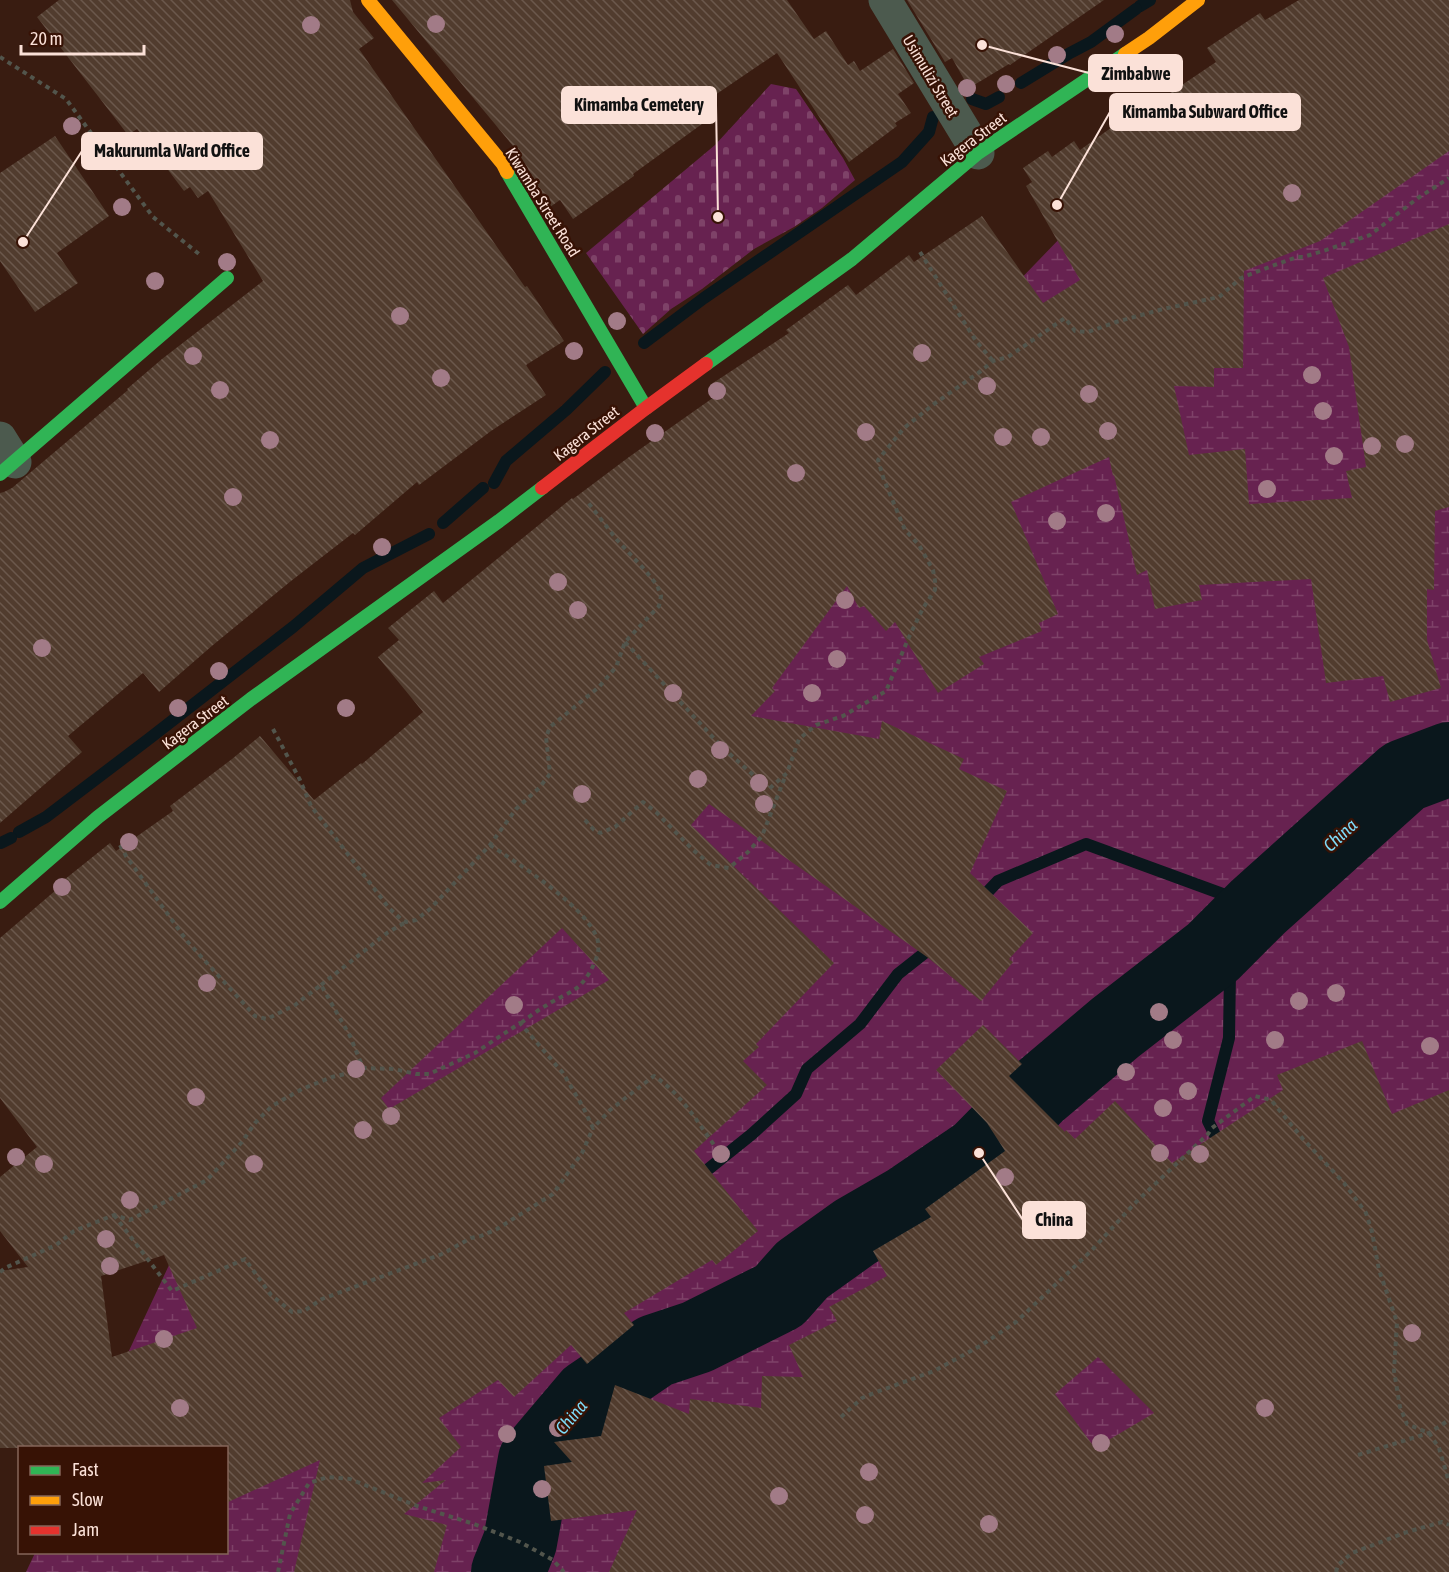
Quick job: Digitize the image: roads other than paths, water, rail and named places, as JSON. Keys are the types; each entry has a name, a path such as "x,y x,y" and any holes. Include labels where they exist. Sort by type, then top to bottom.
{"street":[{"name":"Kiwamba Street Road","path":"368,0 503,164 646,408"},
{"name":"Usimulizi Street","path":"885,0 978,153"},
{"name":"Kagera Street","path":"0,902 98,817 251,699 500,521 646,408 852,258 978,153 1149,38 1198,0"},
{"path":"5,458 227,278"}],"waterway":[{"path":"1140,6 1150,0"},
{"path":"1021,83 1091,42 1136,9"},
{"path":"972,99 986,104 999,97"},
{"path":"644,343 704,298 902,162 929,132 933,117"},
{"path":"494,483 506,461 566,410 605,372"},
{"path":"443,523 483,488"},
{"path":"19,832 46,817 150,738 293,627 363,568 429,534"},
{"name":"China","path":"508,1572 520,1542 535,1460 589,1396 655,1351 697,1337 779,1296 802,1270 855,1232 907,1202 979,1153 1037,1094 1115,1028 1213,952 1258,907 1404,776 1449,759"},
{"path":"1,843 11,838"},
{"path":"978,902 998,881 1086,844 1258,907"},
{"path":"696,1179 752,1134 796,1094 807,1069 860,1024 898,974 936,944"},
{"path":"1213,952 1230,971 1229,1038 1208,1121 1221,1147"}],"place":[{"name":"Zimbabwe","path":"982,45"},
{"name":"Kimamba Subward Office","path":"1057,205"},
{"name":"Kimamba Cemetery","path":"718,217"},
{"name":"Makurumla Ward Office","path":"23,242"},
{"name":"China","path":"979,1153"}]}
